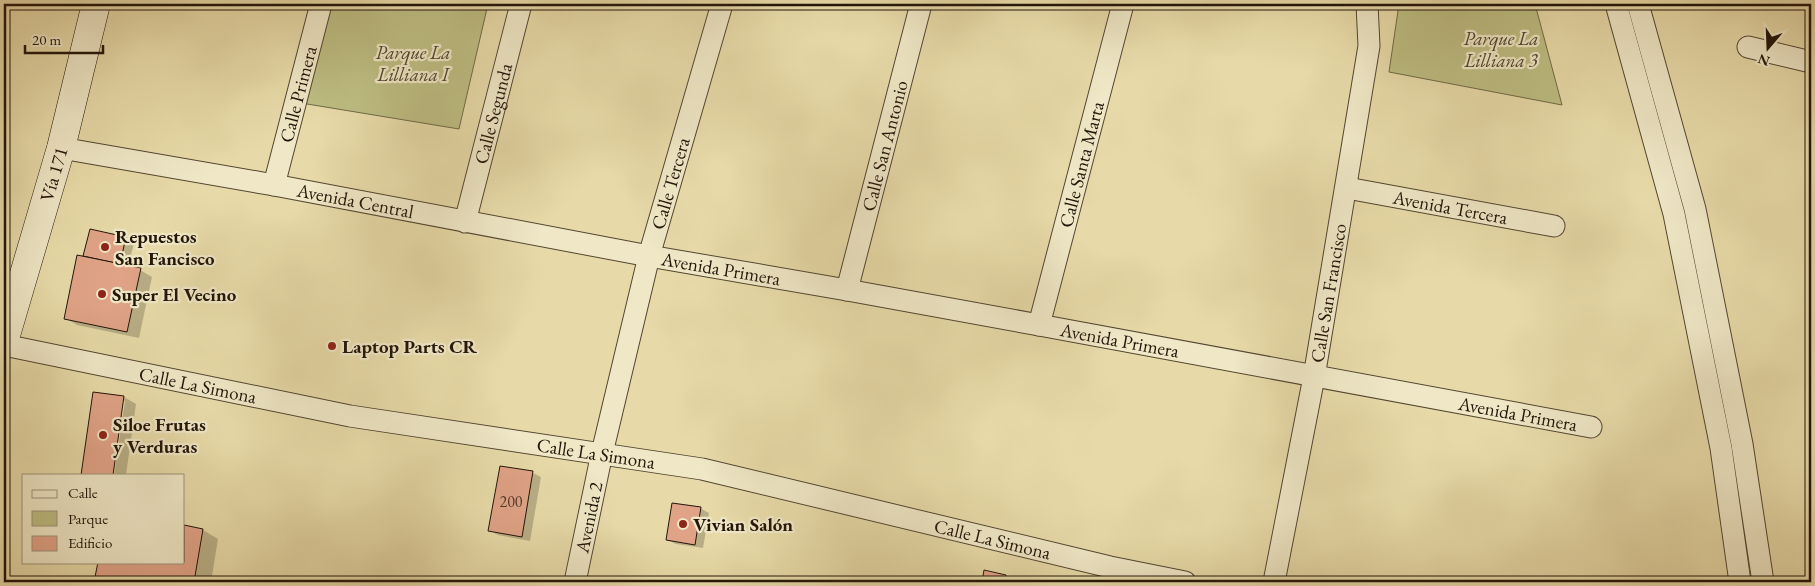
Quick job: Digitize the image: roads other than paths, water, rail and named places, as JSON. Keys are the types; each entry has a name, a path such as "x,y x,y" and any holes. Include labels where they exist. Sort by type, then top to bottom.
{"main road":[{"name":"Vía 171","path":"4,344 61,148 96,4"}],"street":[{"name":"Calle Primera","path":"274,186 321,4"},
{"name":"Calle Segunda","path":"466,222 521,4"},
{"name":"Calle Tercera","path":"602,453 649,256 722,4"},
{"name":"Calle San Antonio","path":"848,290 921,4"},
{"name":"Calle Santa Marta","path":"1039,325 1123,4"},
{"name":"Calle San Francisco","path":"1274,582 1314,377 1370,46 1367,4"},
{"path":"1616,4 1674,214 1721,448 1740,582"},
{"path":"1638,4 1695,209 1742,444 1763,582"},
{"path":"1748,47 1811,62"},
{"name":"Avenida Central","path":"61,148 649,256"},
{"name":"Avenida Tercera","path":"1346,188 1554,226"},
{"name":"Avenida Primera","path":"649,256 848,290 1591,427"},
{"name":"Calle La Simona","path":"4,344 350,416 702,469 1110,567 1186,582"},
{"name":"Avenida 2","path":"575,582 602,453"}],"place":[{"name":"Repuestos San Fancisco","path":"105,247"},
{"name":"Super El Vecino","path":"102,294"},
{"name":"Laptop Parts CR","path":"332,346"},
{"name":"Siloe Frutas y Verduras","path":"103,435"},
{"name":"Vivian Salón","path":"683,524"}],"park label":[{"name":"Parque La Lilliana 3","path":"1501,49"},
{"name":"Parque La Lilliana I","path":"413,63"}]}
